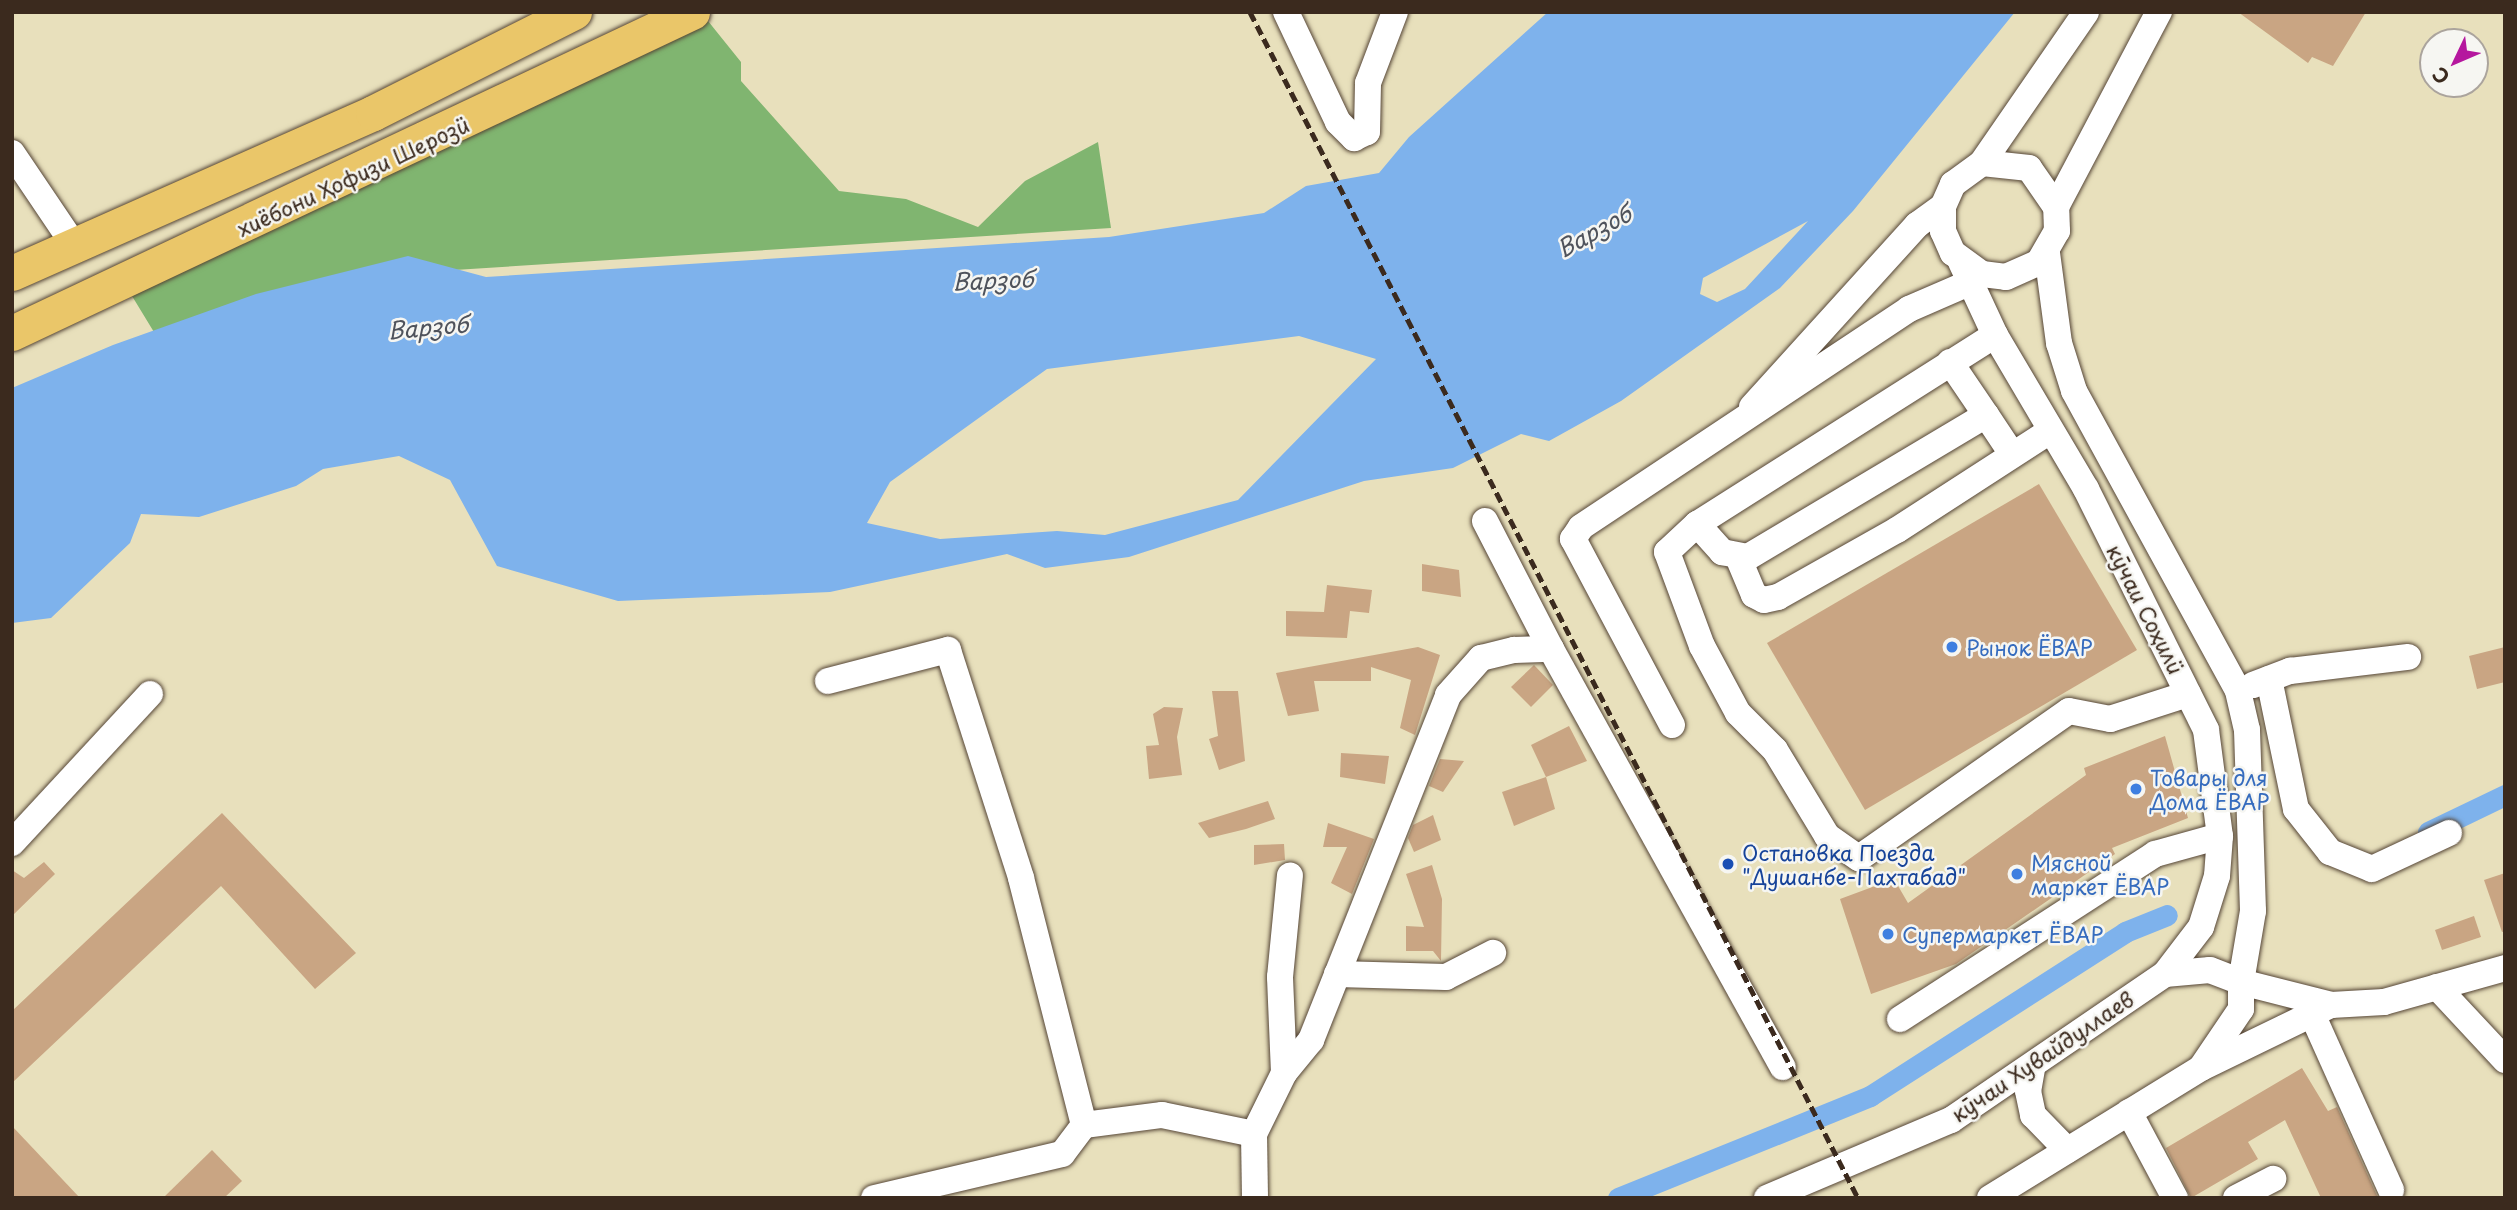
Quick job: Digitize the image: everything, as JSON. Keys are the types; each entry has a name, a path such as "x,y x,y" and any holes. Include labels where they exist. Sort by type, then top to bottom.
{"main road":[{"path":"12,273 373,113 574,12"},
{"name":"хиёбони Ҳофизи Шерозӣ","path":"12,333 679,15"}],"street":[{"path":"1286,12 1338,122 1354,138 1367,132 1368,83 1395,12"},
{"path":"1735,428 1917,225 1943,206 1953,184 1982,163 2087,12"},
{"name":"кӯчаи Соҳилӣ","path":"2159,12 2056,207 2056,231 2047,253 2059,343 2074,391 2238,691 2248,730 2253,911 2241,982"},
{"path":"12,153 74,245"},
{"path":"1982,163 2029,169 2056,207"},
{"name":"кӯчаи Соҳилӣ","path":"1943,206 1947,242 2050,431 2206,730 2220,836 2217,876 2201,927 2165,974"},
{"path":"1672,725 1573,539 1606,507 1735,428 1965,272 2006,277 2029,269 2047,253"},
{"path":"1995,334 1697,524 1667,552 1702,646 1738,713 1775,750 1827,836 1850,857 1859,858 1992,770 2069,711 2110,719 2188,694"},
{"path":"1950,362 2012,454"},
{"path":"1697,524 1722,552 1748,557 1986,415"},
{"path":"1738,557 1754,595 1764,600 1778,597 1897,530 2050,431"},
{"path":"1485,521 1551,649 1783,1067"},
{"path":"1255,1198 1254,1135 1284,1073 1311,1040 1448,695 1481,658 1551,649"},
{"path":"828,681 947,650 1021,878 1084,1125"},
{"path":"2238,691 2290,671 2407,657"},
{"path":"2269,679 2296,809 2330,852 2372,869 2449,833"},
{"path":"12,843 150,694"},
{"path":"1900,1019 2155,854 2220,836"},
{"path":"1284,1073 1280,977 1290,875"},
{"path":"1337,974 1446,977 1493,953"},
{"path":"1990,1198 2016,1189 2067,1150 2201,1068 2321,1009 2384,1002 2505,968"},
{"path":"2165,974 2210,970 2321,1009"},
{"name":"кӯчаи Хувайдуллаев","path":"1768,1198 1951,1120 2032,1069 2165,974"},
{"path":"2201,1068 2241,1009 2241,982"},
{"path":"2437,987 2505,1060"},
{"path":"2321,1009 2391,1191"},
{"path":"2032,1069 2028,1091 2033,1115 2067,1150"},
{"path":"2129,1112 2175,1198"},
{"path":"874,1198 1062,1154 1084,1125 1162,1115 1254,1135"},
{"path":"2236,1198 2273,1179"}],"green space":[{"path":"708,21 741,62 741,81 839,191 906,199 978,227 1025,181 1098,142 1111,228 391,274 160,342 132,296"}],"water":[{"name":"Варзоб","path":"1548,12 2015,12 1853,211 1780,288 1621,401 1549,441 1521,434 1453,468 1364,481 1129,557 1045,568 1007,554 830,592 618,601 497,566 450,480 399,456 323,469 296,486 199,517 141,514 130,543 51,618 12,623 12,388 113,345 256,294 408,256 486,277 1109,237 1264,213 1306,186 1379,173 1409,137","holes":["1808,221 1745,289 1717,302 1700,294 1703,278","1299,336 1376,359 1238,500 1105,535 1057,531 940,539 867,523 890,482 1047,369"]}],"building":[{"path":"2238,12 2366,12 2333,66 2312,57 2308,63"},
{"name":"Рынок ЁВАР","path":"2039,484 2137,650 1865,810 1767,643"},
{"path":"1422,564 1459,570 1461,597 1422,591"},
{"path":"1327,585 1372,590 1369,613 1350,611 1347,638 1286,636 1286,611 1324,612"},
{"path":"1418,647 1440,655 1415,735 1400,728 1411,680 1371,667 1371,681 1314,681 1319,711 1288,716 1276,673"},
{"path":"2505,647 2505,682 2477,689 2469,656"},
{"path":"1534,665 1553,685 1531,707 1511,687"},
{"path":"1212,691 1238,691 1245,761 1219,770 1209,739 1218,736"},
{"path":"1164,707 1183,708 1177,737 1182,775 1149,779 1146,746 1159,745 1153,714"},
{"path":"1569,726 1587,761 1546,777 1531,745"},
{"path":"2165,736 2188,818 2112,848 2115,854 1956,964 1871,994 1840,899 1894,879 1908,903 2086,775 2084,768"},
{"path":"1341,753 1389,756 1385,784 1340,777"},
{"path":"1440,759 1464,761 1443,792 1429,786"},
{"path":"1546,777 1555,809 1514,826 1502,792"},
{"path":"1268,801 1275,819 1246,829 1209,838 1198,823"},
{"path":"222,813 356,953 315,989 221,886 12,1083 12,1011"},
{"path":"1433,815 1441,840 1414,852 1408,838 1413,825"},
{"path":"1328,823 1374,839 1352,894 1331,883 1347,847 1323,847"},
{"path":"1284,844 1285,860 1254,865 1254,845"},
{"path":"44,862 55,874 12,916 12,870 24,878"},
{"path":"1432,865 1442,899 1441,961 1433,951 1406,951 1406,926 1424,927 1406,874"},
{"path":"2505,873 2505,931 2502,932 2484,880"},
{"path":"2474,916 2481,937 2442,950 2435,930"},
{"path":"2302,1068 2328,1111 2337,1107 2378,1198 2321,1198 2285,1120 2248,1142 2258,1159 2191,1198 2166,1148"},
{"path":"12,1126 80,1198 12,1198"},
{"path":"212,1150 242,1181 224,1198 163,1198"}],"waterway":[{"path":"2428,832 2505,795"},
{"path":"1618,1198 1870,1096 2125,932 2167,915"}],"railway":[{"path":"1250,12 1858,1198"}],"place":[{"name":"Рынок ЁВАР","path":"1952,647"},
{"name":"Товары для Дома ЁВАР","path":"2136,789"},
{"name":"Остановка Поезда \"Душанбе-Пахтабад\"","path":"1728,864"},
{"name":"Мясной маркет ЁВАР","path":"2017,874"},
{"name":"Супермаркет ЁВАР","path":"1888,934"}]}
